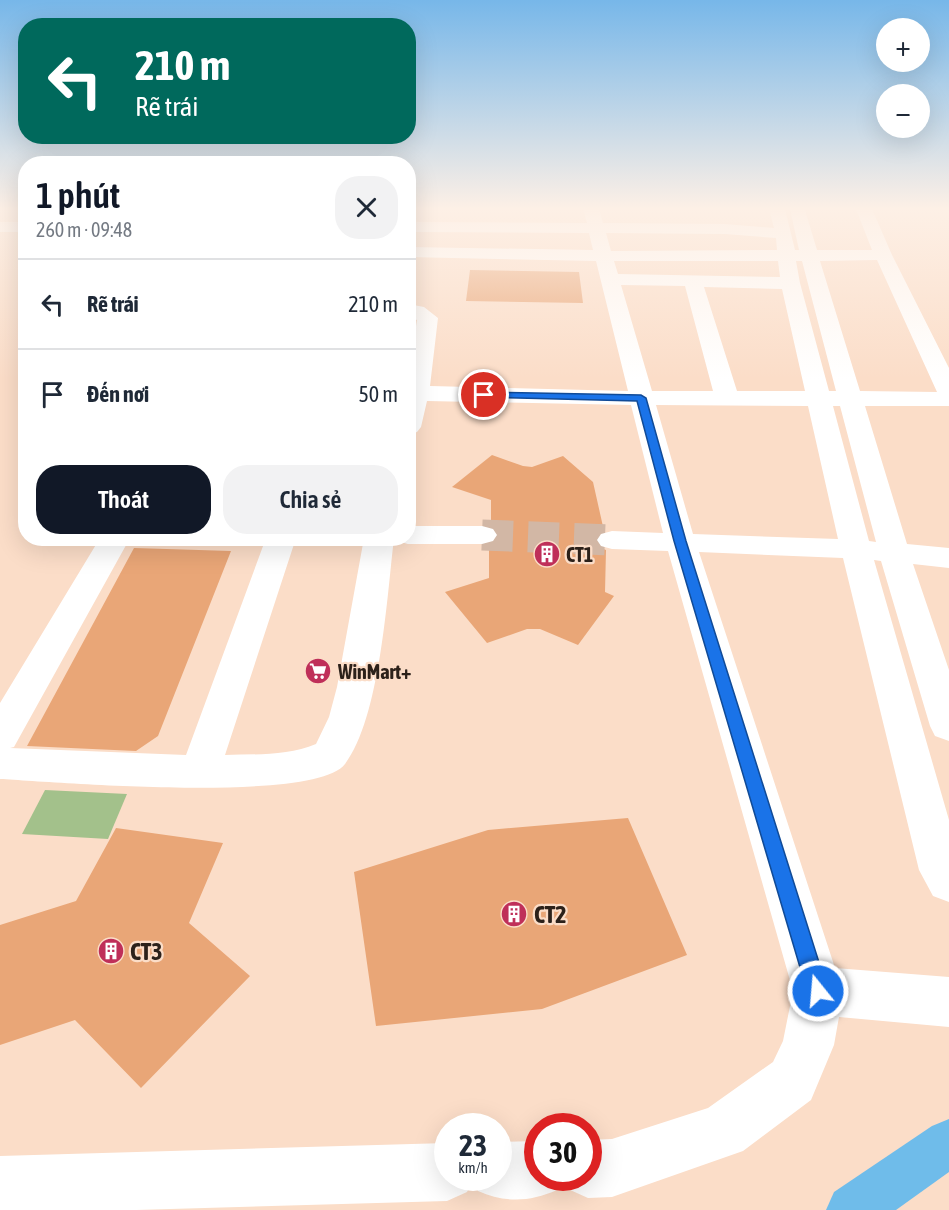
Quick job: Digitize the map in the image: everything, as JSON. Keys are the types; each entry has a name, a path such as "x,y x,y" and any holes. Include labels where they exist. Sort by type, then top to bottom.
{"street":[{"path":"602,1168 612,1168 723,1131 792,1081 808,1045 818,991 680,541 607,265"},
{"path":"655,265 693,281 731,265"},
{"path":"798,265 834,398 894,553 949,726"},
{"path":"888,265 949,392"},
{"path":"693,281 728,398"},
{"path":"416,311 428,318 416,374"},
{"path":"416,393 641,398 949,399"},
{"path":"834,398 856,549 941,870 949,882"},
{"path":"416,535 482,535"},
{"path":"612,540 856,549 949,558"},
{"path":"0,736 110,546"},
{"path":"200,772 278,546"},
{"path":"0,763 200,772 281,770 311,765 330,756 341,737 355,686 378,546"},
{"path":"818,991 949,1002"},
{"path":"0,1185 434,1172"}],"green space":[{"path":"45,790 127,794 108,839 22,834"}],"building":[{"path":"470,270 579,272 583,303 466,301"},
{"name":"CT1","path":"492,455 532,467 563,456 593,482 604,531 599,533 595,541 599,547 606,550 605,592 614,596 578,645 540,629 527,629 487,643 445,592 489,578 489,544 495,542 499,536 495,528 491,526 491,500 452,487"},
{"path":"134,548 231,551 158,736 136,751 27,746"},
{"name":"CT2","path":"628,818 687,955 542,1009 376,1026 354,872 488,830"},
{"name":"CT3","path":"116,828 223,843 189,923 250,976 141,1088 75,1020 0,1045 0,925 76,901"}],"waterway":[{"path":"852,1210 949,1143"}],"tunnel":[{"path":"482,535 612,540"}],"place":[{"name":"CT1","path":"547,554"},
{"name":"WinMart+","path":"318,671"},
{"name":"CT2","path":"514,914"},
{"name":"CT3","path":"111,951"}],"route":[{"path":"484,395 641,398 680,541 818,991"}]}
